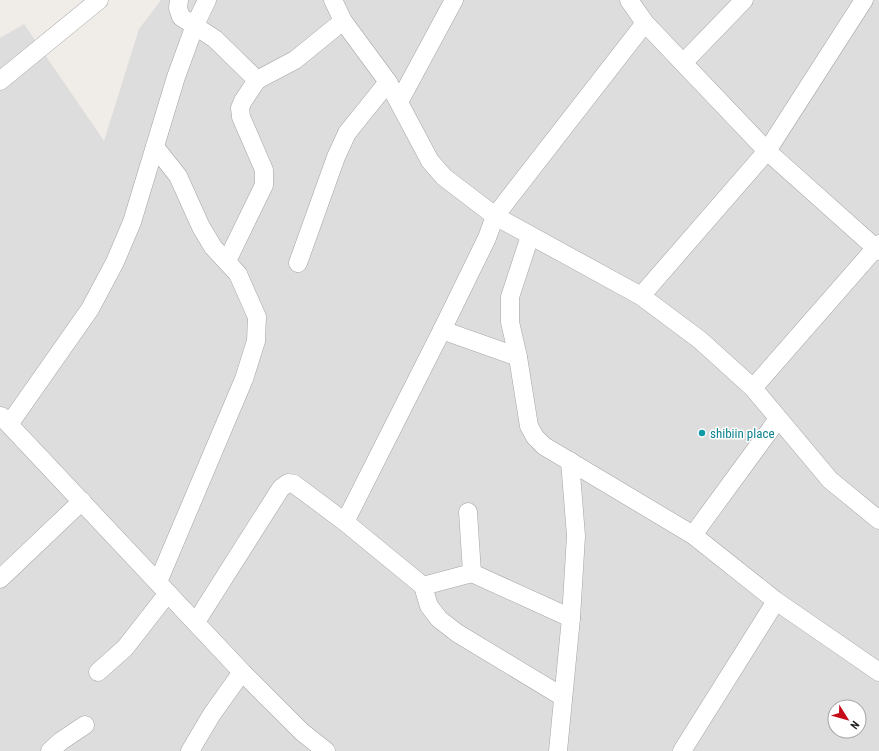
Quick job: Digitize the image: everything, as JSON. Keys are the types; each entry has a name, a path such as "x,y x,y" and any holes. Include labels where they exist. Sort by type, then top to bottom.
{"street":[{"path":"0,81 99,0"},
{"path":"179,0 178,8 181,17 215,39 258,80"},
{"path":"207,0 195,25 132,222 115,262 90,309 5,419 242,672 302,732 326,751"},
{"path":"333,0 343,21 388,82 400,102 430,161 444,177 495,216 642,296 700,340 753,388 830,480 879,520"},
{"path":"400,102 454,0"},
{"path":"629,0 645,23 766,151 878,247 753,388"},
{"path":"683,63 744,0"},
{"path":"642,296 766,151 864,0"},
{"path":"227,260 264,185 265,178 264,170 241,117 240,108 243,101 258,80 295,60 343,21"},
{"path":"345,522 442,330 487,238 495,216 645,23"},
{"path":"298,263 336,157 347,133 388,82"},
{"path":"98,672 125,648 163,587 244,379 256,341 257,317 238,274 227,260 213,247 200,227 178,176 155,147"},
{"path":"530,236 510,297 510,322 518,357 529,426 535,437 544,446 693,535 776,601 879,672"},
{"path":"442,330 518,357"},
{"path":"693,535 778,419"},
{"path":"558,751 571,618 576,536 570,461"},
{"path":"196,622 281,488 288,483 294,484 345,522 423,586 430,606 439,619 457,633 563,697"},
{"path":"0,579 82,501"},
{"path":"468,512 472,573"},
{"path":"423,586 472,573 571,618"},
{"path":"682,751 776,601"},
{"path":"190,751 212,714 242,672"},
{"path":"50,751 61,741 86,725"}],"shaded area":[{"path":"161,0 879,0 879,751 0,751 0,38 24,24 104,141 139,29"}],"place":[{"name":"shibiin place","path":"702,433"}]}
